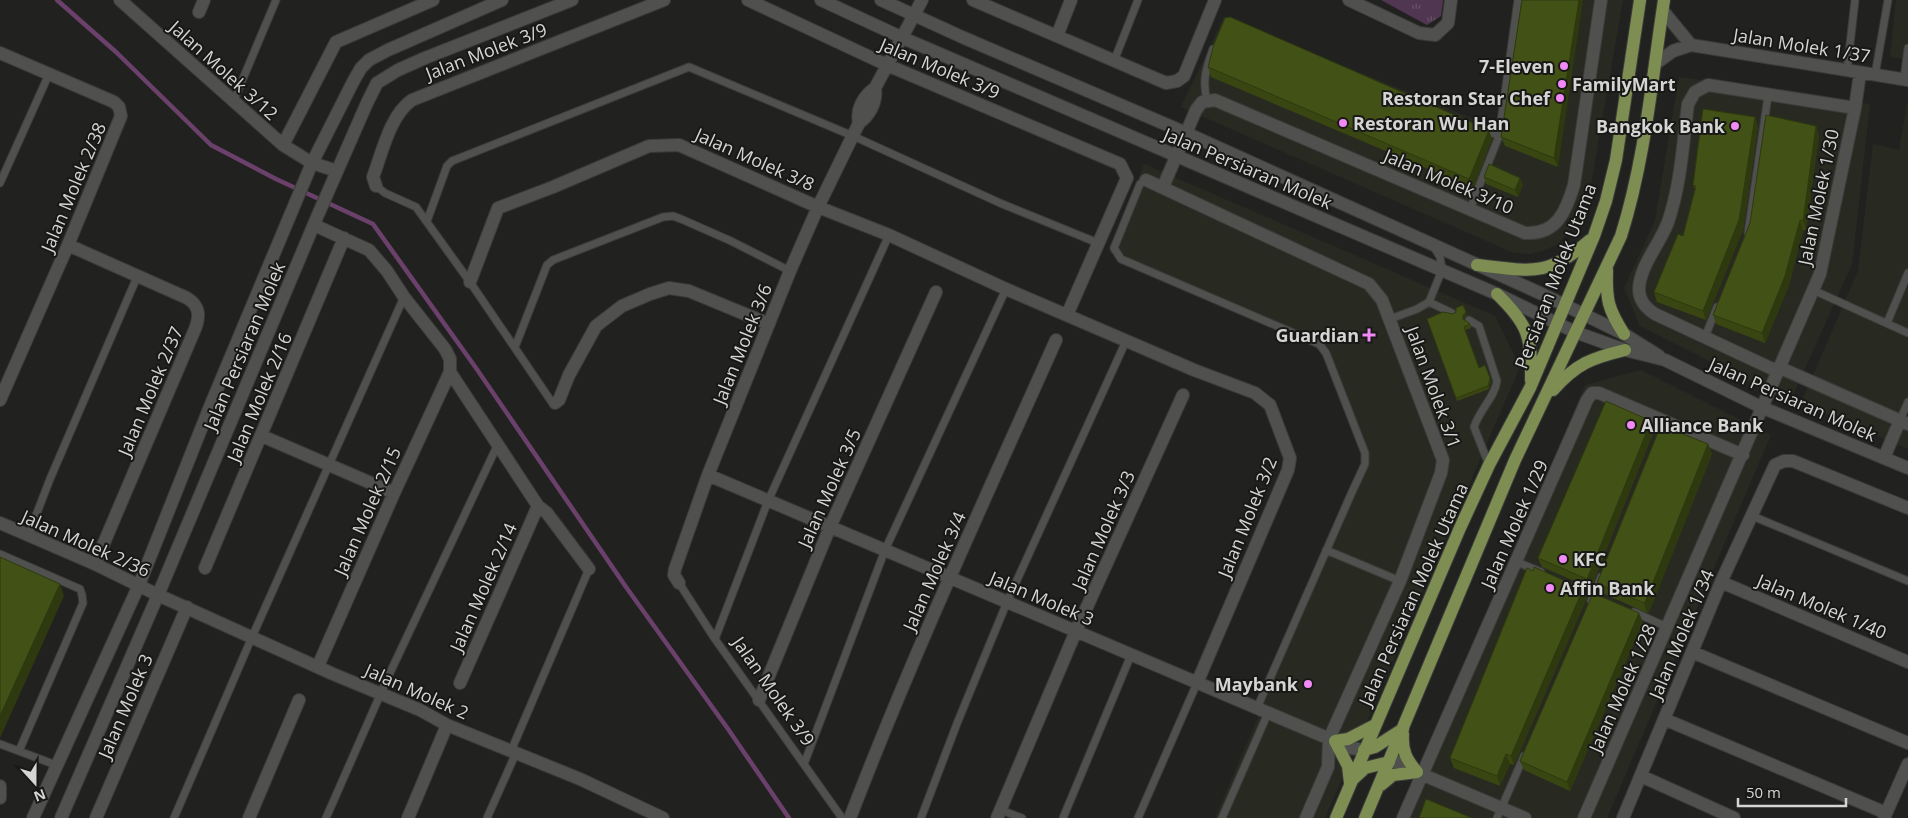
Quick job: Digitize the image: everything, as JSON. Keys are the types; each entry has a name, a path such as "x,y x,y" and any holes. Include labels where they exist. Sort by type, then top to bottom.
{"main road":[{"name":"Persiaran Molek Utama","path":"1530,388 1594,236 1606,201 1616,160 1640,0"},
{"path":"1624,334 1613,318 1607,303 1607,265 1621,236 1632,201 1639,168 1664,6"},
{"path":"1476,265 1516,270 1543,268 1567,259 1594,236"},
{"name":"Persiaran Molek Utama","path":"1544,400 1607,265"},
{"path":"1497,294 1513,310 1524,325 1529,340 1530,388"},
{"path":"1366,818 1515,460 1544,400 1575,368 1589,360 1625,350"},
{"name":"Jalan Persiaran Molek Utama","path":"1336,818 1489,465 1530,388"},
{"path":"1350,783 1344,756 1332,740 1359,734 1375,725"},
{"path":"1364,750 1375,747 1403,729"},
{"path":"1403,729 1402,748 1406,760 1419,773"},
{"path":"1350,783 1365,768 1389,762"},
{"path":"1379,787 1394,774 1419,773"}],"street":[{"name":"Jalan Molek 3/12","path":"283,145 336,42 433,0"},
{"name":"Jalan Persiaran Molek","path":"33,818 139,585 211,404 312,163 354,80 361,68 369,60 502,0"},
{"name":"Jalan Persiaran Molek","path":"61,818 158,595 315,221 377,83 383,78 425,58 572,0"},
{"name":"Jalan Molek 3/9","path":"376,186 373,177 396,117 403,106 412,100 664,0"},
{"name":"Jalan Molek 3/9","path":"748,0 888,65 1120,164 1127,178 1098,243"},
{"name":"Jalan Persiaran Molek","path":"821,0 903,38 1497,294 1575,332 1625,350 1665,360"},
{"name":"Jalan Persiaran Molek","path":"881,0 962,37 1186,133 1565,304 1648,347 1665,360 1761,407 1908,468"},
{"name":"Jalan Molek 3/6","path":"679,583 674,574 675,569 708,475 790,271 818,207 859,123 857,114 867,93 875,88 922,0"},
{"path":"973,0 996,5 1057,36 1166,84 1177,81 1184,76 1215,0"},
{"path":"1057,36 1071,0"},
{"path":"1349,0 1419,33 1435,35 1448,23 1451,0"},
{"name":"Jalan Molek 3/10","path":"1207,101 1215,100 1525,233 1535,234 1550,228 1560,219 1567,207 1574,185 1600,0"},
{"name":"Jalan Molek 3/12","path":"128,3 283,145 312,163 337,171"},
{"path":"1655,64 1673,51 1691,45 1664,6"},
{"name":"Jalan Molek 1/37","path":"1691,45 1906,79"},
{"name":"Jalan Molek 2/38","path":"0,53 114,102 119,107 121,113 121,120 0,400"},
{"name":"Jalan Molek 1/30","path":"1761,407 1823,264 1855,108 1860,73"},
{"path":"1855,108 1768,96 1708,85 1695,92 1688,104 1676,196 1668,224 1643,272 1639,290 1641,300 1646,308 1704,337 1904,422 1884,458"},
{"path":"1163,187 1196,110 1202,102 1207,101"},
{"name":"Jalan Molek 3/8","path":"470,282 498,208 649,146 679,145 818,207 889,235 1067,315"},
{"name":"Jalan Molek 3/1","path":"1146,180 1369,284 1382,300 1390,319 1443,460 1441,473 1400,581 1332,740 1328,767 1306,818"},
{"path":"315,221 369,250 387,271 404,297 444,349 450,359 450,372 538,506 547,513 589,569"},
{"name":"Jalan Molek 2/16","path":"204,568 262,436 344,238"},
{"path":"1067,315 1098,243"},
{"name":"Jalan Molek 2/37","path":"68,245 192,301 199,316 95,564"},
{"path":"555,403 560,400 569,375 596,326 622,306 650,294 669,288 689,291 769,324"},
{"name":"Jalan Molek 3/5","path":"758,700 830,527 936,292"},
{"name":"Jalan Molek 3/2","path":"1067,315 1255,393 1270,405 1290,458 1288,470 1197,683"},
{"name":"Jalan Molek 3/4","path":"850,818 886,723 1056,340"},
{"name":"Jalan Molek 2/15","path":"318,666 394,493 450,372"},
{"name":"Jalan Molek 1/29","path":"1403,818 1419,773 1517,562 1587,400 1592,393 1600,393 1662,426 1743,455"},
{"name":"Jalan Molek 3/3","path":"999,814 1076,632 1182,395"},
{"name":"Jalan Molek 1/28","path":"1584,818 1743,455 1761,407"},
{"path":"262,436 394,493"},
{"name":"Jalan Molek 1/34","path":"1623,818 1721,582 1750,515 1775,465 1784,461 1793,461 1908,508"},
{"name":"Jalan Molek 3","path":"708,475 1351,748 1364,750"},
{"name":"Jalan Molek 2/14","path":"460,684 538,506"},
{"name":"Jalan Molek 2/36","path":"0,523 95,564 158,595"},
{"name":"Jalan Molek 1/40","path":"1721,582 1908,662"},
{"name":"Jalan Molek 2","path":"158,595 381,693 447,725 580,779 644,814 663,818"},
{"name":"Jalan Molek 3","path":"96,818 187,608"},
{"path":"1692,652 1908,743"},
{"path":"249,818 299,700"},
{"path":"1664,719 1885,815 1908,764"},
{"path":"408,818 447,725"},
{"path":"1389,762 1398,762 1499,813 1525,818"},
{"path":"1642,776 1734,818"},
{"path":"0,786 0,798"}],"lane":[{"path":"234,100 276,0"},
{"path":"1114,61 1138,0"},
{"path":"1470,209 1500,136 1518,0"},
{"path":"1847,71 1855,0"},
{"path":"1875,75 1888,0"},
{"path":"1207,101 1204,76 1218,39"},
{"path":"1906,79 1908,48"},
{"path":"427,221 447,166 452,161 689,67 1098,243"},
{"path":"0,183 49,74"},
{"path":"1745,239 1748,230 1768,96"},
{"path":"1473,125 1500,136"},
{"path":"1146,180 1140,184 1114,248 1121,259 1319,344 1326,353 1365,453 1365,464 1326,550 1262,710 1222,818"},
{"path":"376,186 385,193 416,207 551,401 555,403"},
{"path":"515,347 547,265 552,260 663,217 673,216 681,219 731,241 790,271"},
{"path":"715,639 768,501 889,235"},
{"path":"1390,319 1418,309 1429,302 1442,270 1440,257 1431,244"},
{"path":"1887,323 1908,273"},
{"path":"28,536 50,479 137,277"},
{"path":"804,764 885,550 1006,289"},
{"path":"1812,290 1908,333"},
{"path":"174,818 252,637 404,297"},
{"path":"1704,337 1719,301"},
{"path":"1429,302 1452,312"},
{"path":"1469,320 1479,326 1497,381 1496,389 1478,415 1474,426 1489,465"},
{"path":"921,818 958,721 1007,602 1126,341"},
{"path":"1904,422 1908,402"},
{"path":"326,818 381,693 498,444"},
{"path":"1750,515 1908,581"},
{"path":"1326,550 1400,581"},
{"path":"0,554 80,589 83,604 19,751"},
{"path":"1517,562 1551,576"},
{"path":"1586,612 1605,567"},
{"path":"486,818 589,569"},
{"name":"Jalan Molek 3/9","path":"679,583 715,639 842,818"},
{"path":"1585,590 1602,598"},
{"path":"1626,609 1667,627"},
{"path":"1063,818 1132,655"},
{"name":"Jalan Molek 3/2","path":"1138,818 1197,683"},
{"path":"0,744 56,765"},
{"path":"1499,813 1528,746"},
{"path":"999,814 1022,818"}],"shaded area":[{"path":"1516,0 1623,0 1586,213 1558,244 1543,251 1529,254 1514,253 1181,107 1224,17 1496,128"},
{"path":"1896,0 1908,0 1908,60 1890,57"},
{"path":"1679,77 1870,104 1852,264 1790,402 1640,326 1624,288 1655,221"},
{"path":"1907,104 1908,449 1801,403 1858,271 1873,144 1899,150"},
{"path":"1144,164 1495,316 1520,367 1325,818 1215,818 1368,460 1319,345 1109,252"},
{"path":"1641,370 1771,435 1607,818 1400,818 1585,385"}],"green space":[{"path":"1381,0 1443,0 1441,16 1427,25"}],"building":[{"path":"1522,0 1579,0 1554,158 1501,137"},
{"path":"1230,17 1489,130 1469,179 1208,67 1214,44 1225,18"},
{"path":"1703,109 1755,117 1739,220 1703,311 1654,292 1678,234 1683,236 1696,186 1693,185"},
{"path":"1766,115 1816,126 1803,221 1800,220 1785,276 1762,333 1713,315 1750,223"},
{"path":"1489,164 1520,178 1515,190 1484,177"},
{"path":"1463,305 1466,312 1463,315 1463,319 1470,324 1464,327 1479,368 1485,365 1490,378 1488,386 1456,398 1427,319 1443,312 1453,314 1456,312 1456,308"},
{"path":"1606,401 1651,421 1587,579 1538,558"},
{"path":"1661,425 1708,444 1644,603 1597,583"},
{"path":"0,557 60,584 0,716"},
{"path":"1534,567 1583,589 1511,756 1506,754 1497,776 1450,758 1527,568 1533,571"},
{"path":"1593,593 1639,613 1567,782 1520,761"},
{"path":"1426,799 1472,818 1419,818"}],"waterway":[{"path":"57,0 116,52 211,145 276,179 373,224 476,368 626,587 789,818"}],"place":[{"name":"7-Eleven","path":"1564,66"},
{"name":"FamilyMart","path":"1562,84"},
{"name":"Restoran Star Chef","path":"1560,98"},
{"name":"Restoran Wu Han","path":"1343,123"},
{"name":"Bangkok Bank","path":"1735,126"},
{"name":"Guardian","path":"1369,335"},
{"name":"Alliance Bank","path":"1631,425"},
{"name":"KFC","path":"1563,559"},
{"name":"Affin Bank","path":"1550,588"},
{"name":"Maybank","path":"1308,684"}]}
